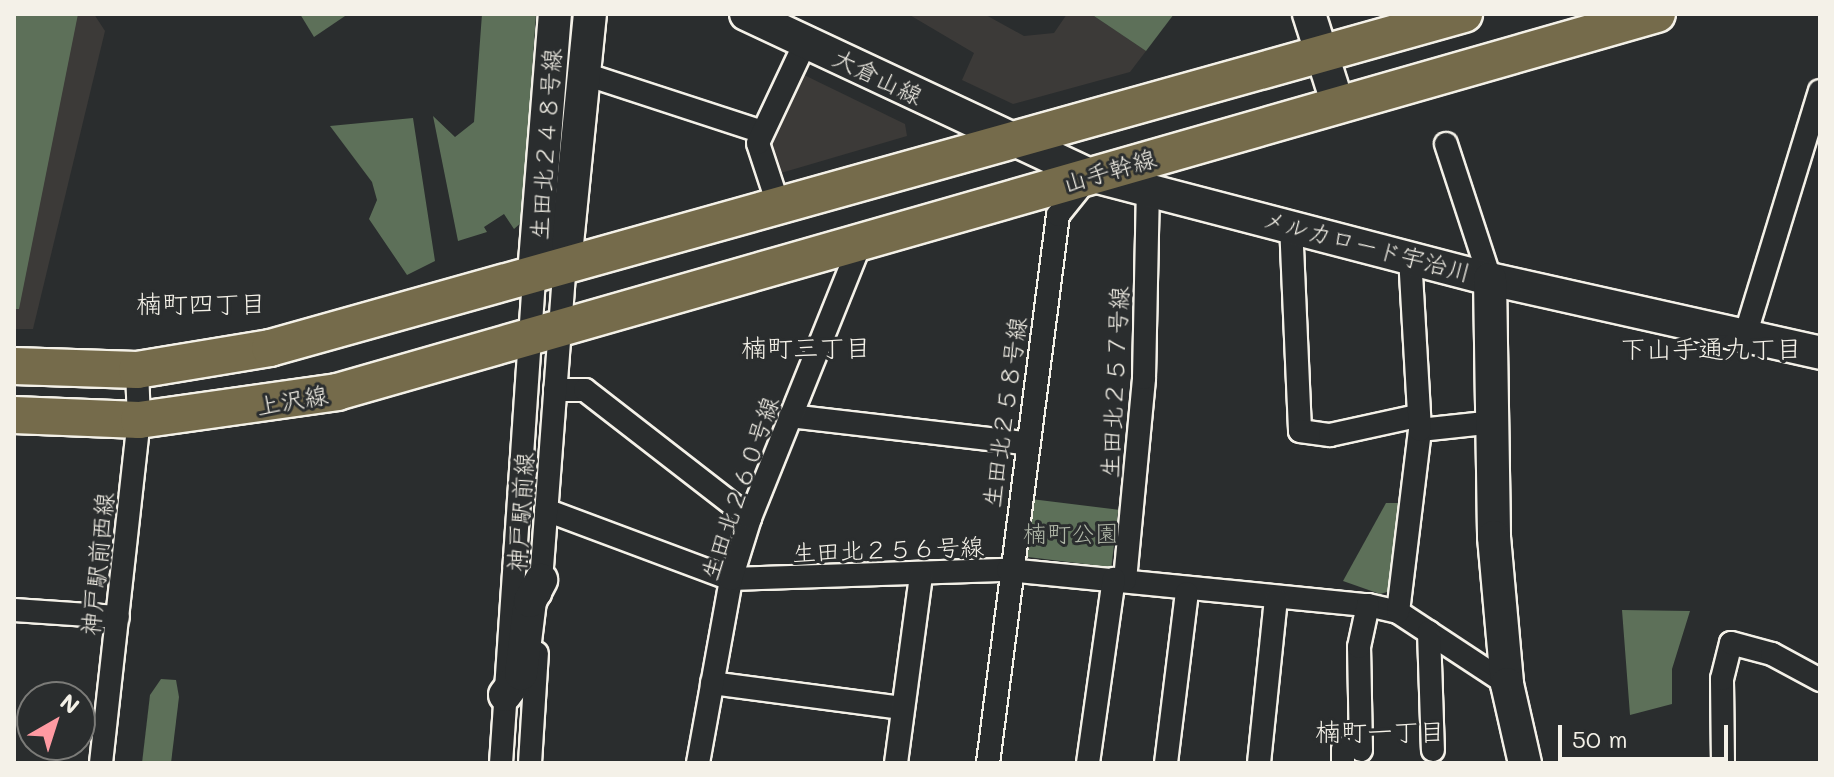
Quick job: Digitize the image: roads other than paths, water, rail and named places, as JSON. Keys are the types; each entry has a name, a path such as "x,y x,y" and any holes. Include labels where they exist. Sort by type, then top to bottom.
{"main road":[{"name":"山手幹線","path":"544,328 1467,72 1657,14"},
{"path":"14,366 137,370 270,348 1458,15"},
{"name":"上沢線","path":"14,415 139,420 337,392 544,328"}],"street":[{"name":"生田北２４８号線","path":"550,269 555,14"},
{"name":"生田北２４８号線","path":"550,269 588,75 590,14"},
{"name":"大倉山線","path":"746,14 1009,141"},
{"path":"1309,14 1337,51 1350,102"},
{"path":"778,204 762,132 806,41"},
{"path":"588,75 762,132"},
{"path":"1745,336 1820,91"},
{"name":"メルカロード宇治川","path":"1009,141 1090,175 1148,186 1490,279 1495,422 1494,537 1507,684 1525,763"},
{"path":"1446,144 1490,279 1820,353"},
{"name":"生田北２５８号線","path":"988,763 1008,570 1058,215 1090,175"},
{"name":"生田北２５７号線","path":"1088,763 1120,580 1144,378 1148,186"},
{"path":"1291,224 1300,431 1330,435 1418,423 1495,422"},
{"name":"生田北２６０号線","path":"698,763 731,579 750,518 862,240"},
{"path":"1398,612 1418,423 1410,256"},
{"name":"神戸駅前線","path":"501,763 505,695 550,269"},
{"name":"神戸駅前線","path":"530,763 555,390 544,328 550,269"},
{"name":"神戸駅前西線","path":"101,763 139,420 137,370"},
{"path":"555,390 585,390 750,518"},
{"path":"790,416 1025,443"},
{"name":"生田北２５６号線","path":"546,510 731,579 921,576 1008,570 1120,580 1187,593 1368,605 1398,612 1507,684"},
{"path":"896,763 921,576"},
{"path":"505,695 521,674 530,601 541,580"},
{"path":"1166,763 1187,593"},
{"path":"1259,763 1276,599"},
{"path":"1349,754 1359,647 1368,605"},
{"path":"14,610 118,617"},
{"path":"1429,632 1433,750"},
{"path":"1723,763 1722,679 1731,643 1772,654 1820,680"},
{"path":"712,683 902,708"}],"district":[{"name":"楠町四丁目","path":"201,304"},
{"name":"楠町三丁目","path":"806,348"},
{"name":"下山手通九丁目","path":"1711,349"},
{"name":"楠町一丁目","path":"1380,732"}],"park label":[{"name":"楠町公園","path":"1071,533"}]}
